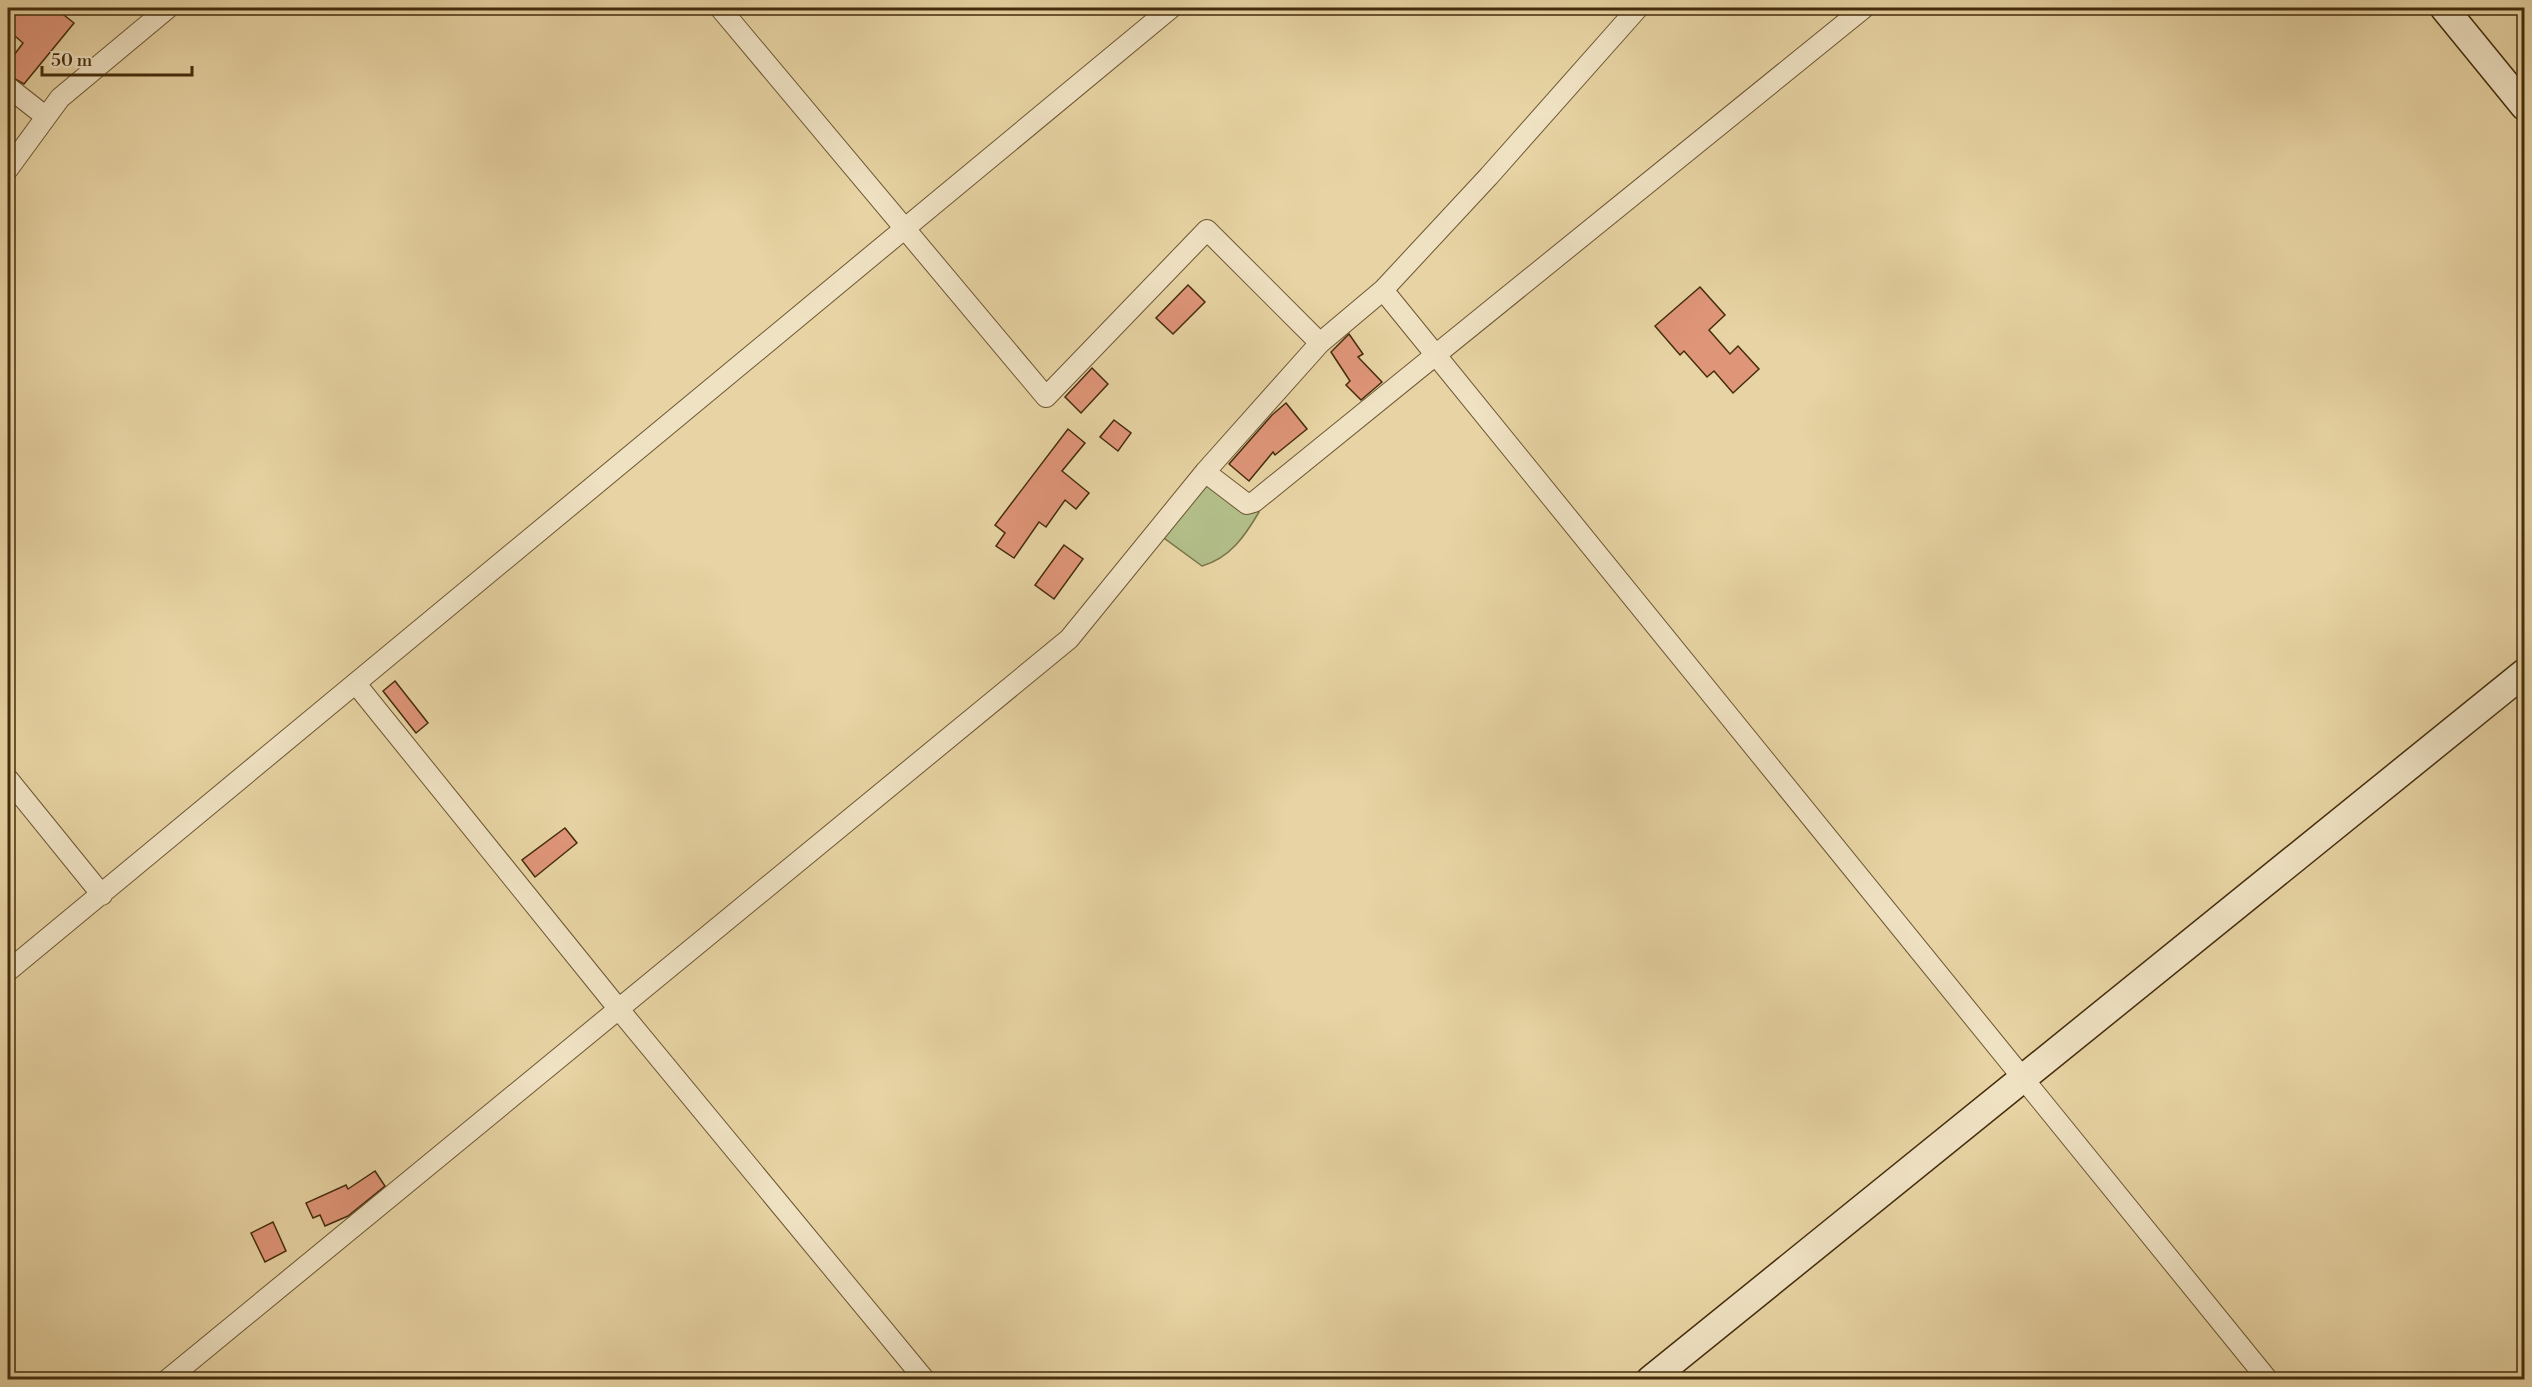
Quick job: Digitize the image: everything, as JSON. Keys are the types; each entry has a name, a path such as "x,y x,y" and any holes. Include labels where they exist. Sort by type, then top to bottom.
{"street":[{"path":"8,169 60,98 168,8"},
{"path":"720,8 1046,397 1207,230 1317,340"},
{"path":"8,971 1171,8"},
{"path":"166,1380 617,1007 1069,639 1205,472 1317,340 1383,290 1490,176 1638,8"},
{"path":"1205,472 1247,504 1254,502 1864,8"},
{"path":"2444,8 2524,106"},
{"path":"8,87 45,116"},
{"path":"1383,290 2268,1380"},
{"path":"1650,1380 2524,673"},
{"path":"356,684 617,1007 925,1380"},
{"path":"8,779 102,895"}],"green space":[{"path":"1211,479 1259,512 1229,552 1202,566 1164,538"}],"building":[{"path":"8,8 55,8 74,23 24,84 8,75 8,63 23,43 8,30"},
{"path":"1188,285 1205,302 1173,334 1156,318"},
{"path":"1700,287 1725,315 1709,330 1730,354 1738,346 1759,369 1733,393 1714,371 1707,377 1684,351 1680,355 1655,326"},
{"path":"1349,334 1363,354 1358,357 1382,382 1361,400 1346,385 1350,381 1331,352"},
{"path":"1092,368 1108,384 1081,413 1065,397"},
{"path":"1286,403 1307,429 1275,455 1273,452 1249,481 1229,464 1272,415"},
{"path":"1114,420 1131,433 1118,451 1100,437"},
{"path":"1068,429 1085,443 1062,471 1089,493 1076,509 1065,500 1046,527 1039,522 1014,558 996,546 1005,533 995,525"},
{"path":"1064,545 1083,559 1054,599 1035,585"},
{"path":"395,681 428,723 416,733 383,691"},
{"path":"565,828 577,843 535,877 522,860"},
{"path":"375,1171 385,1186 348,1216 325,1226 320,1215 313,1218 306,1203 346,1185 348,1189"},
{"path":"273,1222 286,1251 265,1262 251,1233"}]}
